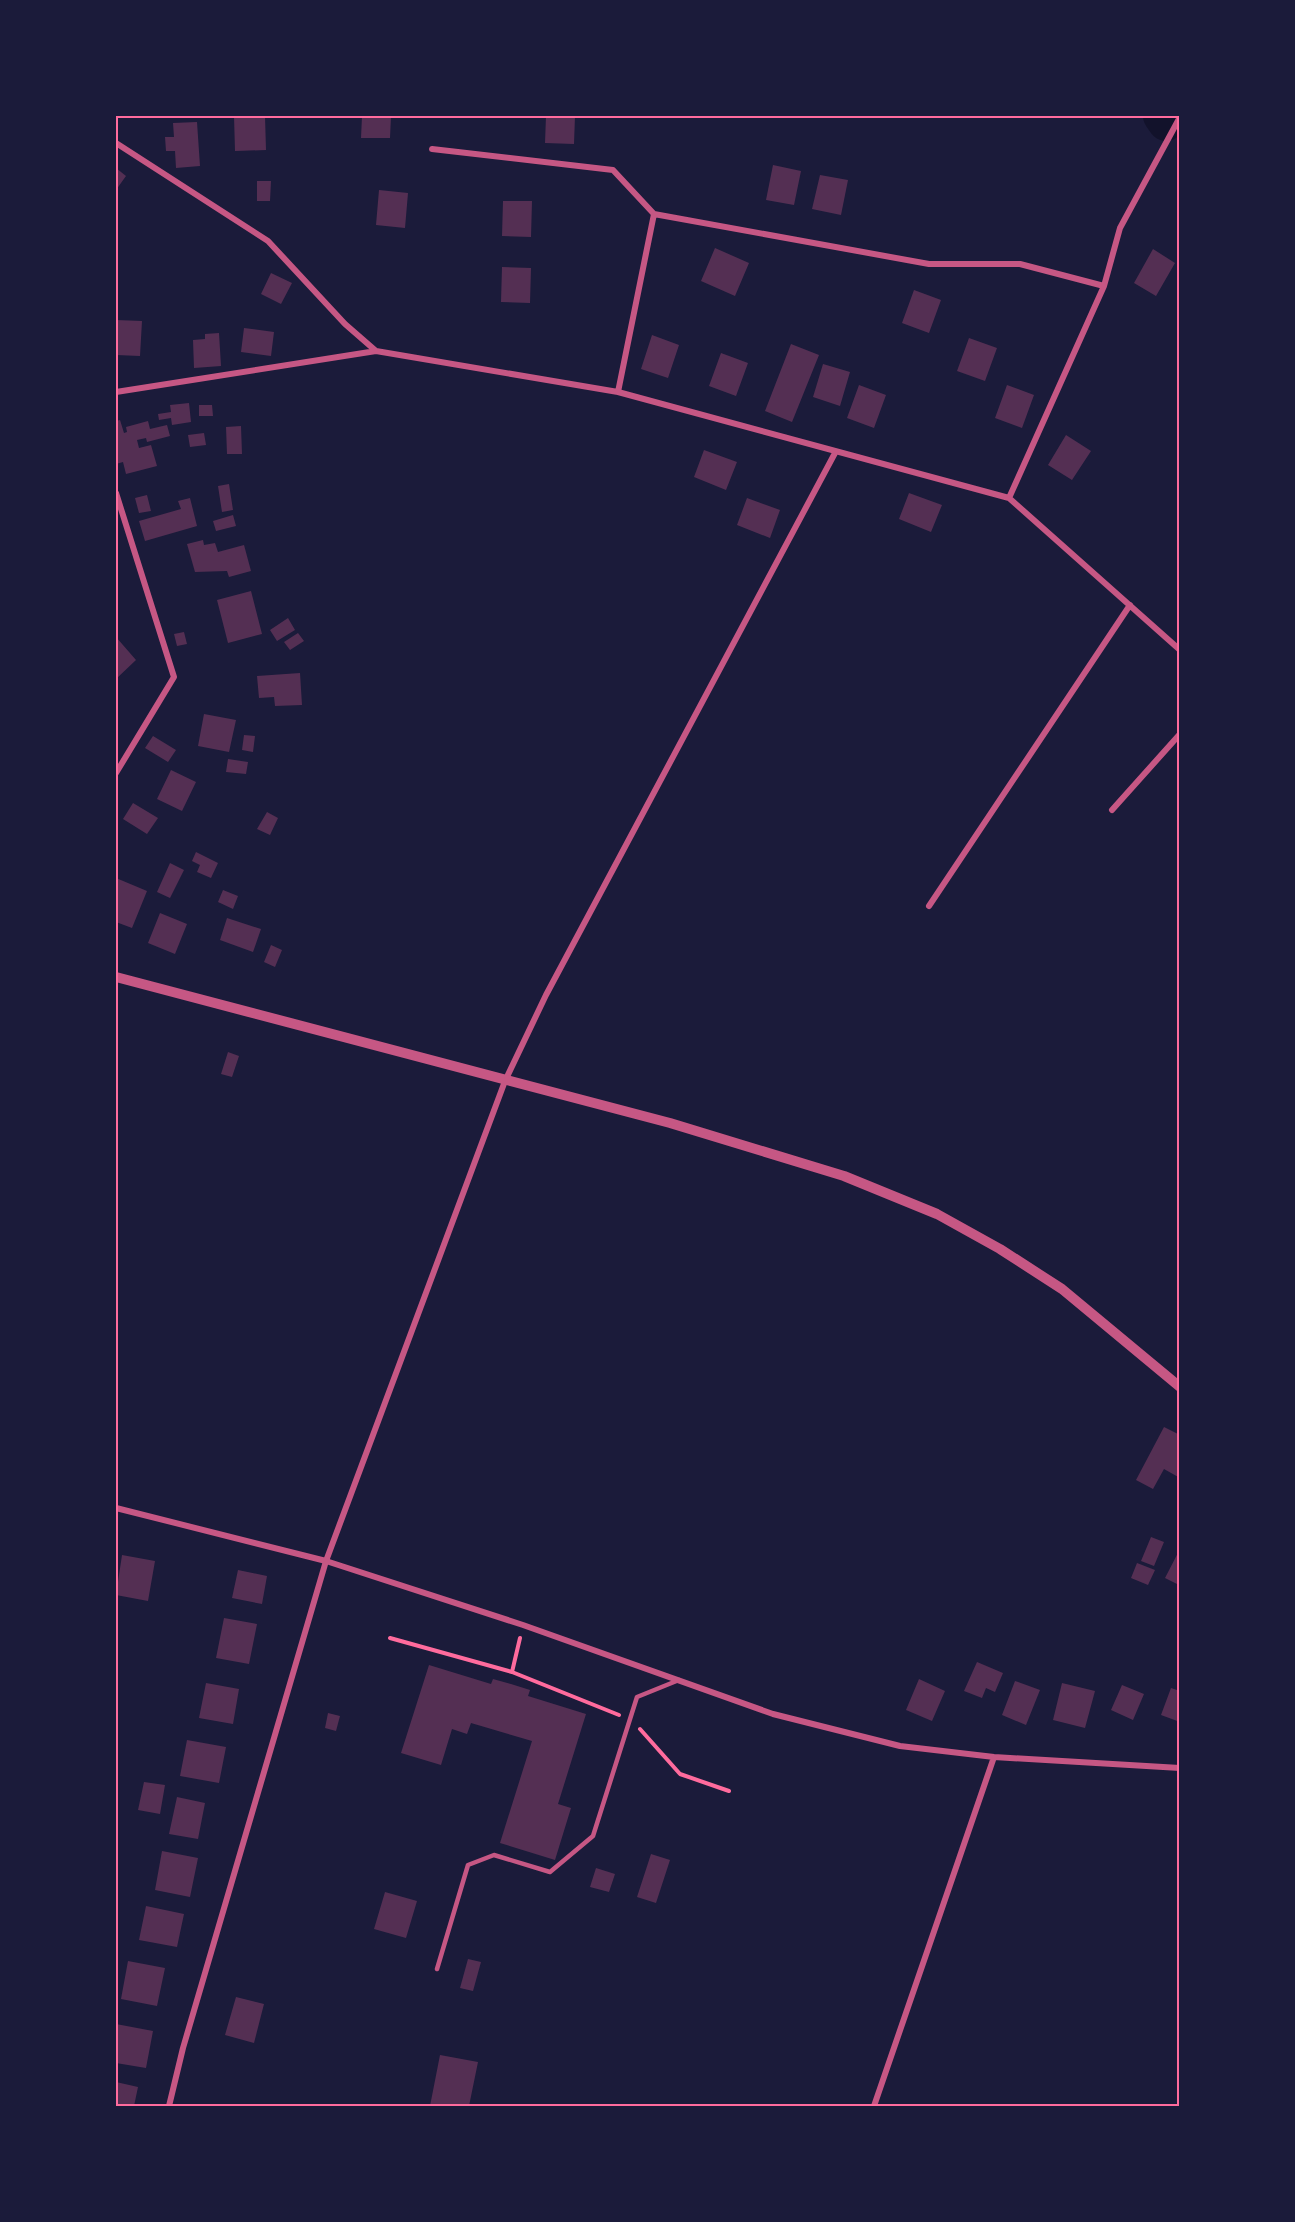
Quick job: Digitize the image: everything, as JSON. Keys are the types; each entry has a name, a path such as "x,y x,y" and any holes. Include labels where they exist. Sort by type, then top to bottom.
{"street":[{"path":"1009,498 1104,286 1120,228 1179,117"},
{"path":"116,143 268,241 345,324 376,351"},
{"path":"432,149 613,170 654,214 929,264 1020,264 1104,286"},
{"path":"618,392 654,214"},
{"path":"116,392 376,351 618,392 834,453 1009,498 1179,650"},
{"path":"169,2106 183,2048 326,1561 505,1081 546,995 834,453"},
{"path":"116,493 174,677 116,773"},
{"path":"929,906 1130,605"},
{"path":"1112,810 1179,734"},
{"path":"116,977 670,1124 844,1176 937,1214 1062,1289 1179,1387"},
{"path":"116,1508 326,1561 523,1625 773,1714 900,1746 994,1757 1179,1768"},
{"path":"874,2106 994,1757"}],"lane":[{"path":"437,1969 468,1865 494,1855 550,1872 593,1836 637,1697 679,1680"}],"path":[{"path":"512,1672 523,1625"},
{"path":"390,1638 512,1672 630,1719 680,1774 729,1791"}],"building":[{"path":"234,116 265,116 266,150 235,151"},
{"path":"362,116 391,116 390,138 361,138"},
{"path":"546,116 575,116 574,144 545,143"},
{"path":"197,122 200,166 176,168 175,151 166,151 165,137 174,137 173,123"},
{"path":"773,165 801,171 794,205 766,200"},
{"path":"116,168 126,176 116,190"},
{"path":"820,175 848,180 841,215 812,209"},
{"path":"257,181 271,181 270,201 257,201"},
{"path":"379,190 408,193 405,228 376,225"},
{"path":"503,201 532,201 531,237 502,236"},
{"path":"715,248 749,263 735,296 701,281"},
{"path":"1153,249 1175,263 1156,296 1134,283"},
{"path":"502,267 531,268 530,303 501,302"},
{"path":"271,273 292,283 281,304 261,294"},
{"path":"914,290 941,300 929,333 902,323"},
{"path":"116,320 142,321 140,356 116,355"},
{"path":"244,328 274,332 271,356 241,352"},
{"path":"219,333 221,366 194,368 193,340 205,339 205,334"},
{"path":"652,335 679,345 668,378 641,369"},
{"path":"969,338 997,348 985,381 957,371"},
{"path":"791,344 819,355 792,422 765,411"},
{"path":"721,353 748,363 736,396 709,386"},
{"path":"823,364 850,372 840,406 813,397"},
{"path":"859,385 886,395 874,428 847,418"},
{"path":"1007,385 1034,395 1022,428 995,418"},
{"path":"189,403 191,422 172,425 171,418 159,420 158,414 171,412 170,405"},
{"path":"199,405 212,405 213,416 199,416"},
{"path":"120,420 124,433 127,432 126,427 148,421 150,429 167,425 170,436 147,442 146,438 137,440 139,448 151,445 157,466 126,474 123,462 116,464 116,421"},
{"path":"241,426 242,454 227,454 226,427"},
{"path":"204,433 206,445 190,447 188,435"},
{"path":"1066,435 1091,451 1072,480 1048,465"},
{"path":"704,450 737,462 726,490 694,477"},
{"path":"229,484 233,510 222,512 218,486"},
{"path":"909,493 942,505 931,532 899,519"},
{"path":"147,495 151,511 139,513 135,498"},
{"path":"190,498 197,526 145,541 139,521 181,509 178,501"},
{"path":"747,498 780,510 770,538 737,525"},
{"path":"233,515 236,526 216,531 213,521"},
{"path":"203,540 204,545 215,543 218,552 244,545 251,571 229,577 227,571 195,572 187,544"},
{"path":"251,591 262,634 228,643 217,600"},
{"path":"288,618 295,630 277,641 270,630"},
{"path":"184,632 187,644 177,646 174,634"},
{"path":"298,633 304,641 290,650 284,642"},
{"path":"116,637 136,660 116,679"},
{"path":"300,673 302,705 275,706 274,697 259,698 257,676"},
{"path":"204,714 236,720 229,752 198,746"},
{"path":"244,735 255,736 253,752 242,750"},
{"path":"153,736 176,750 168,762 145,748"},
{"path":"228,759 248,762 246,774 226,772"},
{"path":"171,770 196,782 182,811 157,799"},
{"path":"133,803 158,818 147,834 123,819"},
{"path":"267,812 278,818 270,835 257,829"},
{"path":"196,852 218,863 211,878 197,872 200,865 192,861"},
{"path":"170,863 184,870 170,898 157,892"},
{"path":"116,878 147,891 132,928 116,922"},
{"path":"223,890 238,896 233,909 218,902"},
{"path":"160,913 187,924 175,954 148,943"},
{"path":"227,918 261,929 253,952 220,940"},
{"path":"271,945 282,950 275,967 264,962"},
{"path":"228,1052 239,1056 232,1077 221,1074"},
{"path":"1164,1427 1180,1435 1180,1478 1164,1469 1153,1489 1136,1480"},
{"path":"1151,1537 1164,1542 1154,1566 1141,1561"},
{"path":"1180,1549 1180,1578 1177,1584 1165,1578"},
{"path":"122,1555 155,1561 148,1601 116,1595"},
{"path":"1137,1563 1155,1570 1148,1585 1131,1578"},
{"path":"238,1570 267,1576 262,1604 232,1598"},
{"path":"224,1618 257,1624 249,1664 216,1658"},
{"path":"977,1662 1003,1673 995,1692 986,1688 982,1698 964,1691"},
{"path":"429,1665 491,1684 493,1679 511,1684 530,1690 528,1696 586,1714 558,1804 571,1808 555,1860 500,1843 532,1741 471,1723 467,1734 452,1729 441,1765 401,1753"},
{"path":"919,1679 945,1691 932,1721 906,1710"},
{"path":"1015,1681 1040,1690 1026,1725 1002,1715"},
{"path":"206,1683 239,1689 233,1724 199,1718"},
{"path":"1062,1683 1095,1691 1085,1728 1053,1720"},
{"path":"1122,1685 1144,1694 1133,1720 1111,1710"},
{"path":"1171,1688 1180,1691 1180,1722 1161,1715"},
{"path":"328,1713 340,1716 336,1731 325,1728"},
{"path":"187,1740 226,1747 219,1783 180,1776"},
{"path":"144,1782 165,1785 160,1814 138,1810"},
{"path":"177,1797 205,1803 198,1839 169,1834"},
{"path":"162,1851 198,1858 190,1897 155,1890"},
{"path":"651,1854 670,1860 656,1903 637,1897"},
{"path":"596,1868 615,1874 609,1892 590,1887"},
{"path":"385,1892 417,1901 406,1938 374,1929"},
{"path":"146,1906 184,1914 177,1947 139,1940"},
{"path":"468,1959 481,1962 473,1991 460,1988"},
{"path":"128,1961 165,1968 157,2006 121,1999"},
{"path":"236,1997 264,2004 254,2043 225,2035"},
{"path":"116,2024 153,2031 146,2068 116,2063"},
{"path":"440,2055 478,2062 469,2106 430,2106"},
{"path":"116,2082 138,2087 134,2106 116,2106"}],"waterway":[{"path":"1161,116 1166,123"}]}
